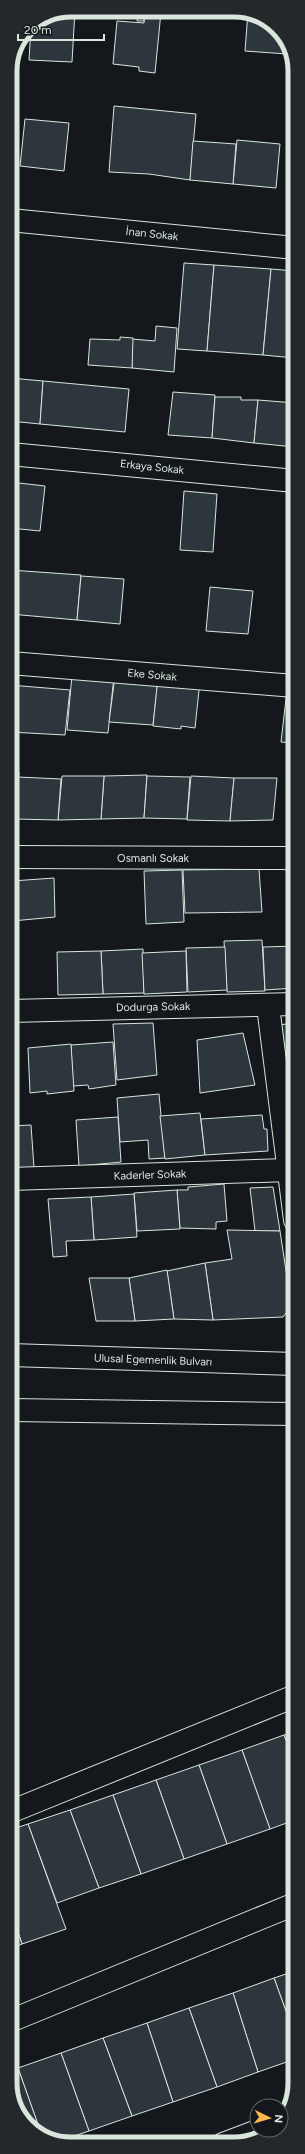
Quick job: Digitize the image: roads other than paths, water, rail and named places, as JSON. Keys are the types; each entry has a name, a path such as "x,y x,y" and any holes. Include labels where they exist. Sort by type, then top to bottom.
{"street":[{"name":"İnan Sokak","path":"17,221 288,247"},
{"name":"Erkaya Sokak","path":"17,455 288,480"},
{"name":"Eke Sokak","path":"17,664 288,685"},
{"name":"Osmanlı Sokak","path":"17,857 288,859"},
{"name":"Dodurga Sokak","path":"17,1011 288,1005"},
{"path":"268,1006 288,1162"},
{"name":"Kaderler Sokak","path":"17,1179 288,1170"},
{"name":"Ulusal Egemenlik Bulvarı","path":"17,1356 288,1364"},
{"path":"17,1410 288,1414"},
{"path":"17,1809 288,1699"},
{"path":"17,2018 288,1907"}]}
